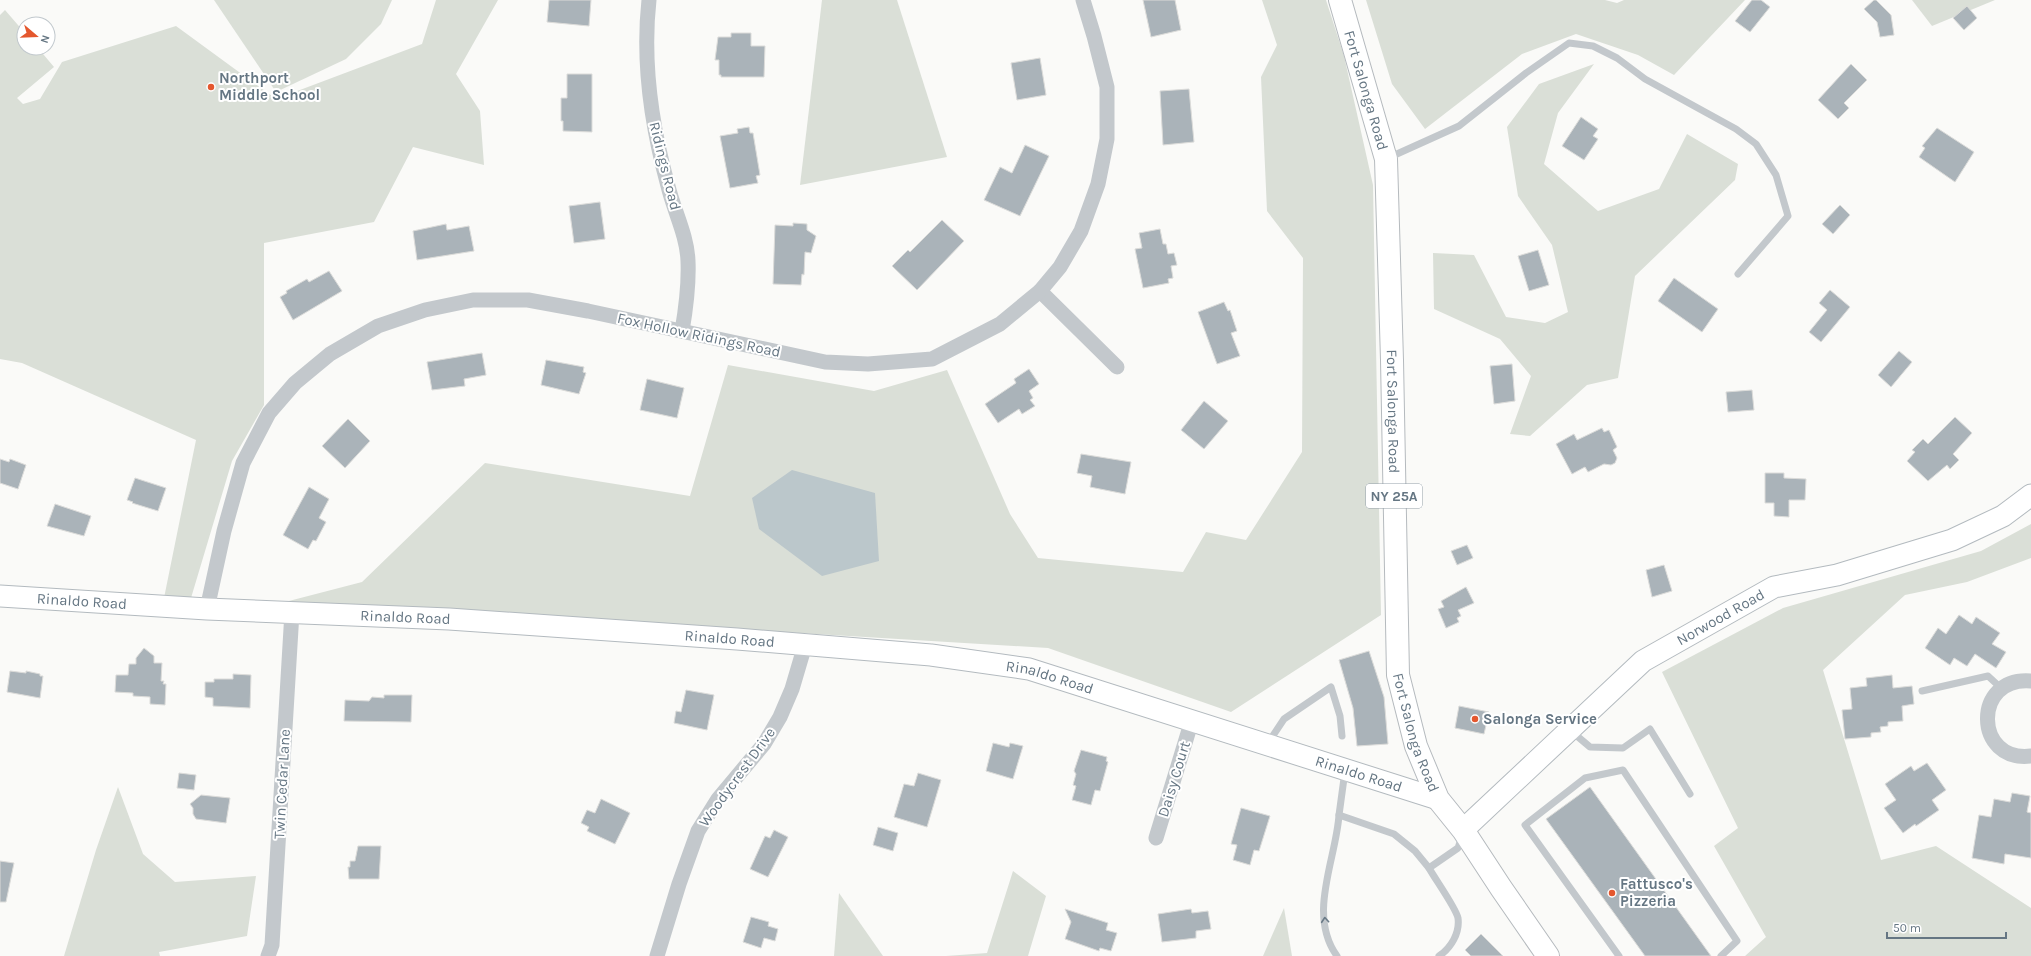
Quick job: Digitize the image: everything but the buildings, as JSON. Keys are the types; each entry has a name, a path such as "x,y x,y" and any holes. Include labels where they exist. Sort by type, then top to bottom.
{"main road":[{"name":"Fort Salonga Road","path":"1340,0 1386,159 1392,360 1398,675 1416,746 1438,799 1463,830 1548,956"}],"street":[{"name":"Ridings Road","path":"649,0 647,20 647,78 654,129 668,187 682,229 688,260 688,294 682,330"},
{"name":"Fox Hollow Ridings Road","path":"207,609 224,530 243,463 269,413 296,383 330,354 371,330 425,310 473,300 528,300 682,330 825,362 868,364 932,359 1000,324 1040,291 1060,267 1081,230 1098,184 1107,139 1107,87 1083,0"},
{"path":"1040,291 1117,367"},
{"name":"Norwood Road","path":"1463,830 1643,661 1774,587 1837,576 1952,540 2003,516 2031,496"},
{"name":"Rinaldo Road","path":"0,596 207,609 457,620 931,655 1029,669 1438,799"},
{"name":"Twin Cedar Lane","path":"268,956 272,945 292,612"},
{"name":"Woodycrest Drive","path":"657,956 679,884 698,831 718,799 764,744 780,717 792,689 805,645"},
{"path":"2031,681 2011,683 2001,688 1992,698 1987,710 1987,724 1991,736 1999,747 2010,754 2023,757 2031,756"},
{"name":"Daisy Court","path":"1156,838 1192,720"}],"lane":[{"path":"1386,159 1460,126 1526,72 1569,43 1593,46 1617,58 1645,80 1736,129 1756,144 1776,175 1788,216 1738,274"},
{"path":"1922,691 1988,676 2001,688"},
{"path":"1267,744 1284,719 1331,687 1340,716 1342,736"},
{"path":"1570,731 1590,747 1623,748 1650,729 1690,794"},
{"path":"1337,956 1331,947 1326,929 1324,905 1326,879 1337,834 1346,769"},
{"path":"1619,956 1525,825 1585,778 1623,770 1737,941 1721,956"},
{"path":"1339,814 1394,834 1415,851 1429,868 1458,916 1458,926 1454,939 1441,955"},
{"path":"1429,868 1458,848 1463,830"}],"shaded area":[{"path":"214,0 392,0 381,24 346,59 276,92"},
{"path":"436,0 498,0 456,74 480,111 484,165 413,147 374,222 264,243 264,405 232,461 191,598 164,598 196,440 22,363 0,359 0,15 5,10 16,23 16,56 45,56 54,67 17,98 23,104 40,99 62,62 176,26 276,99 422,44"},
{"path":"822,0 897,0 947,157 800,185"},
{"path":"1262,0 1326,0 1344,56 1373,185 1381,615 1231,712 1048,648 285,602 362,582 485,463 690,496 728,365 874,391 947,370 1010,514 1038,558 1183,572 1206,532 1246,540 1302,452 1303,258 1267,211 1261,77 1277,45"},
{"path":"1366,0 1605,0 1617,3 1624,0 1745,0 1674,75 1638,55 1576,34 1522,54 1425,129 1392,84"},
{"path":"1912,0 1995,0 1932,26"},
{"path":"1594,64 1558,113 1544,164 1598,211 1659,189 1687,134 1738,164 1735,180 1635,276 1618,378 1587,385 1530,436 1510,434 1531,376 1500,339 1434,309 1433,253 1474,255 1506,317 1545,323 1568,312 1552,245 1518,196 1507,127 1539,84"},
{"path":"792,470 875,493 879,561 822,576 759,529 752,498"},
{"path":"2031,524 2031,558 1967,582 1905,595 1823,670 1881,860 1936,846 2031,908 2031,956 1745,956 1766,937 1714,846 1738,828 1662,672 1783,608 1981,551"},
{"path":"118,787 143,854 175,882 256,876 247,936 159,952 160,956 64,956 96,850"},
{"path":"1013,871 1046,896 1028,956 946,956 987,953"},
{"path":"839,893 883,956 834,956"},
{"path":"1284,908 1292,956 1263,956"}],"place":[{"name":"Northport Middle School","path":"211,87"},
{"name":"Salonga Service","path":"1475,719"},
{"name":"Fattusco's Pizzeria","path":"1612,893"}]}
